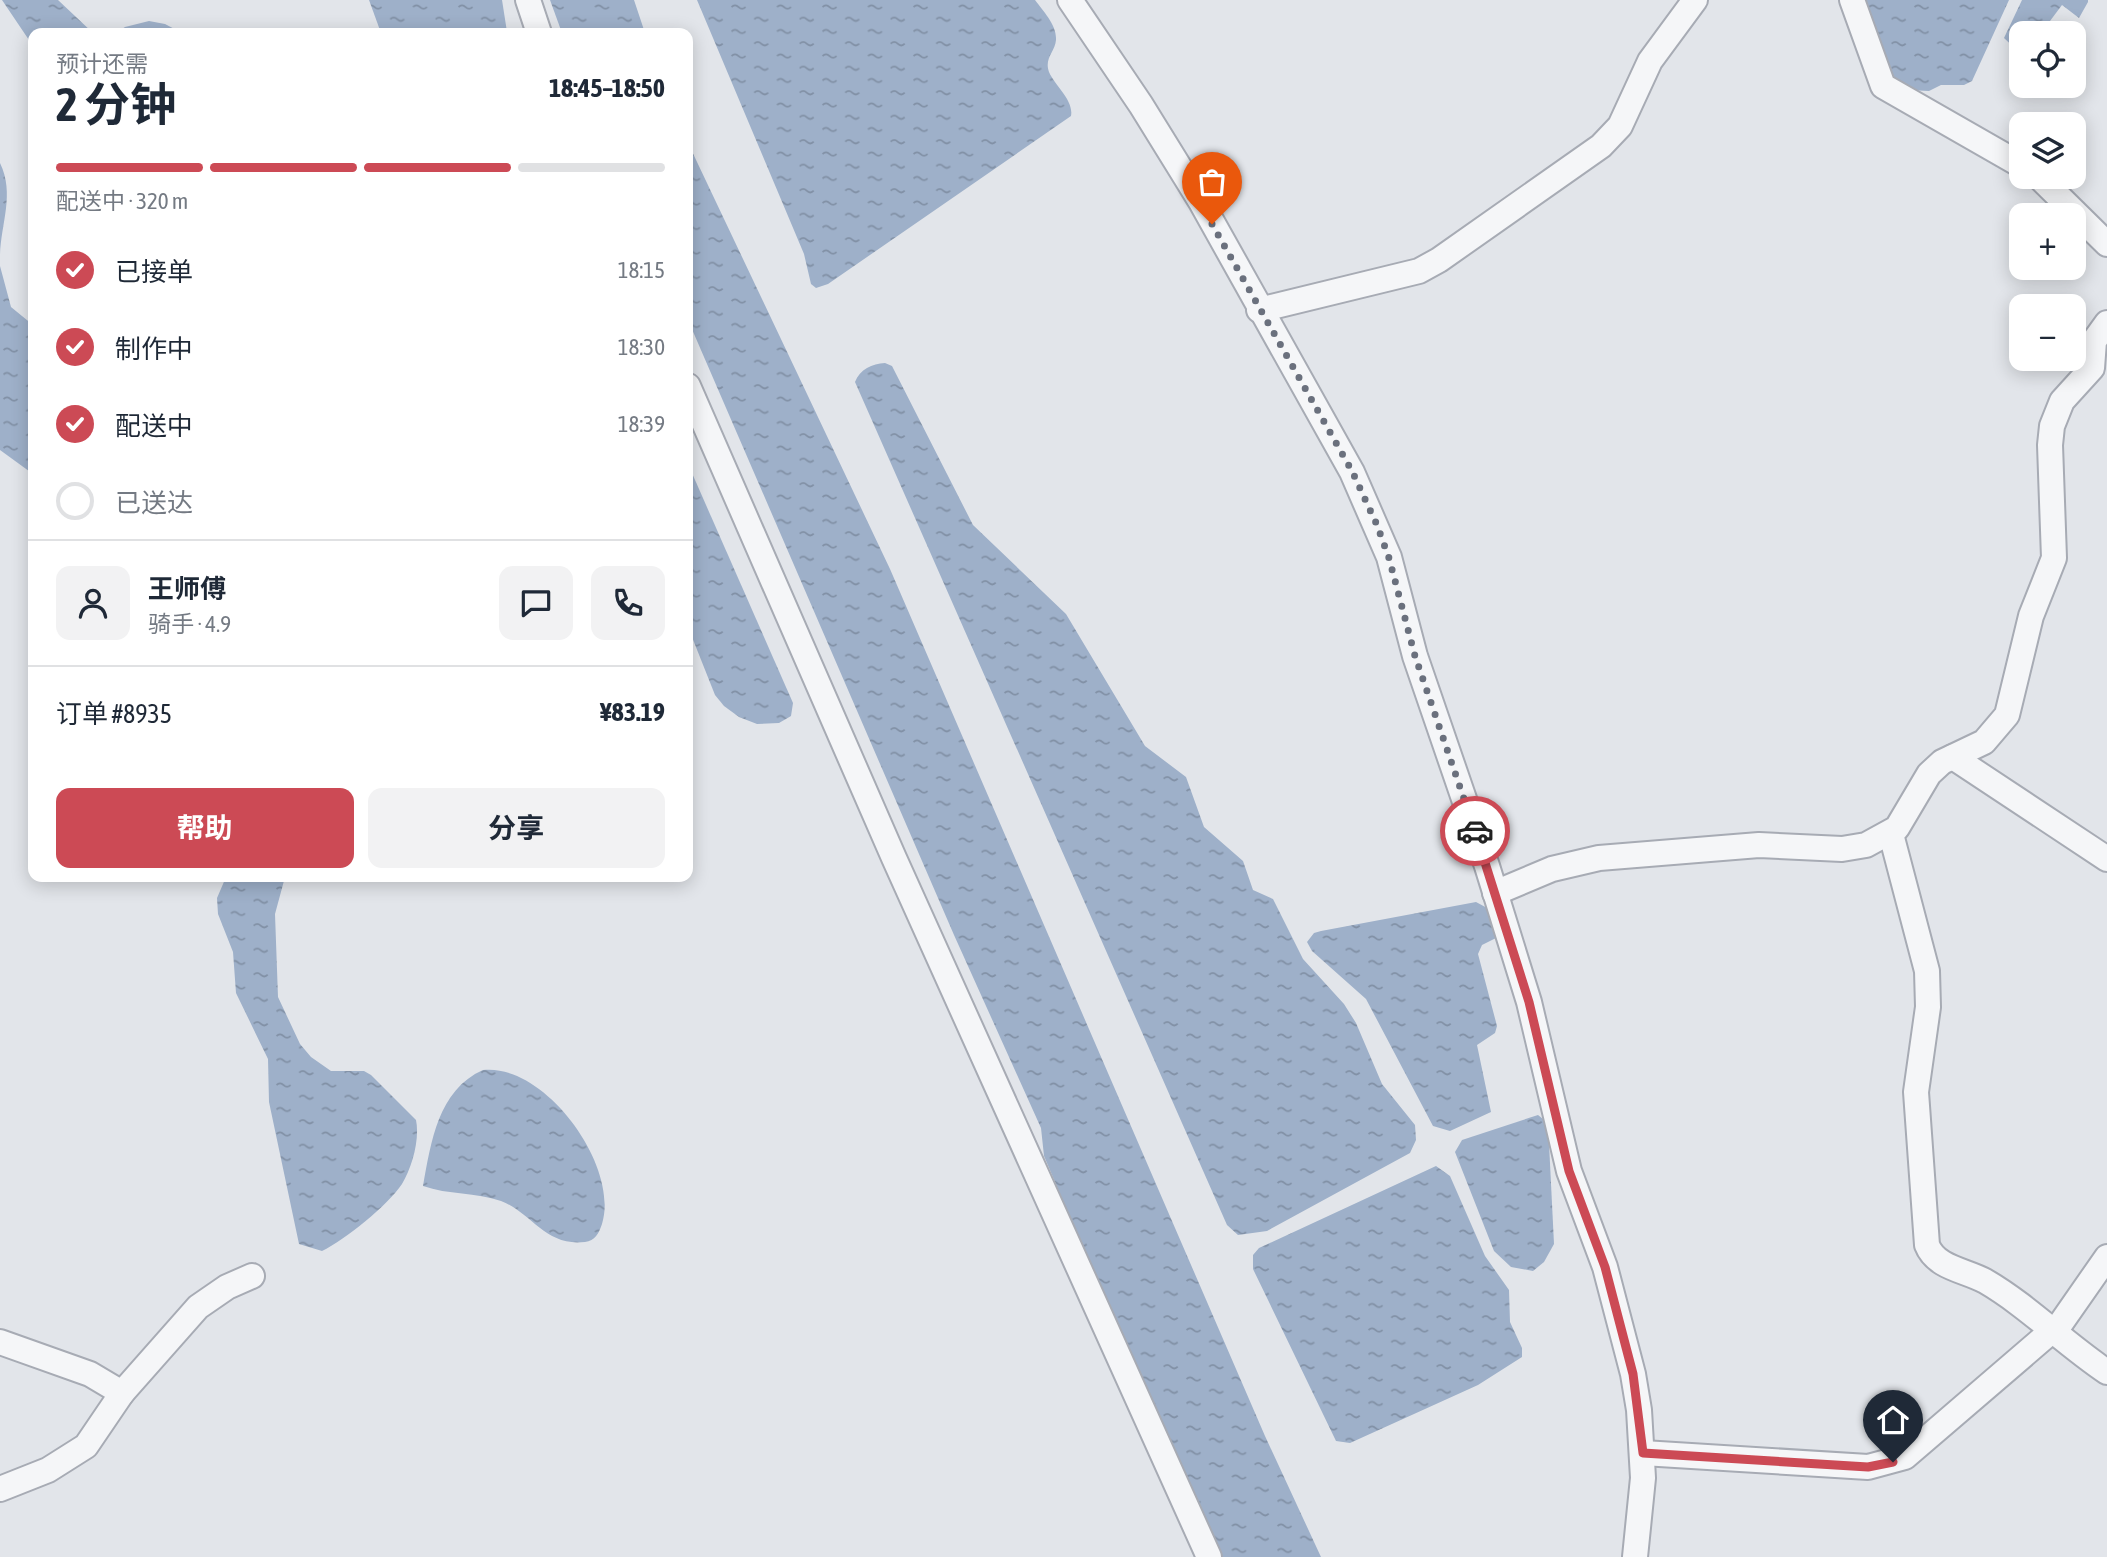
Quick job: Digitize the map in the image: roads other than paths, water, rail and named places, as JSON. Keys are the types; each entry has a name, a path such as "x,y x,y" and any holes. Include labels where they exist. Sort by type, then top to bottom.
{"street":[{"path":"527,0 537,28"},
{"path":"1070,0 1201,202 1259,310 1352,471 1389,558 1415,656 1529,1002 1569,1171 1605,1267 1633,1374 1643,1453 1641,1512 1635,1557"},
{"path":"1259,310 1419,271 1580,161 1608,140 1620,126 1650,61 1695,0"},
{"path":"1852,0 1883,86 2009,158"},
{"path":"2051,189 2107,244"},
{"path":"1495,893 1552,870 1599,858 1759,845 1842,849 1866,845 1891,834 1909,813 1929,774 1953,757 1984,742 2007,715 2031,616 2053,558 2050,445 2052,426 2062,401 2092,368 2094,341 2107,323"},
{"path":"693,397 1051,1209 1209,1557"},
{"path":"1953,757 2107,859"},
{"path":"1891,834 1927,971 1927,1007 1916,1092 1927,1245 1937,1259 1987,1282 2107,1372"},
{"path":"1643,1453 1868,1467 1893,1462 1915,1451 2062,1323 2107,1257"},
{"path":"0,1489 72,1458 86,1446 122,1393 198,1307 228,1287 252,1276"},
{"path":"0,1342 90,1374 122,1393"}],"water":[{"path":"2,0 58,0 88,28 28,28 28,39"},
{"path":"369,0 502,0 506,28 379,28"},
{"path":"550,0 634,0 643,28 560,28"},
{"path":"697,0 1035,0 1056,34 1048,67 1070,104 1071,116 828,284 816,288 811,284 804,254"},
{"path":"1863,0 2009,0 1972,81 1964,85 1941,85 1929,91 1908,90 1892,81"},
{"path":"2022,0 2088,0 2079,18 2062,5 2050,21 2012,21"},
{"path":"149,21 173,28 124,28"},
{"path":"2009,27 2009,43 2004,38"},
{"path":"693,154 890,569 1265,1436 1321,1557 1222,1557 1115,1324 1044,1156 1041,1128 954,935 693,332"},
{"path":"0,163 7,197 0,255"},
{"path":"0,266 11,307 28,321 28,470 0,450"},
{"path":"885,363 892,366 973,525 1066,614 1145,746 1186,777 1204,827 1243,861 1253,890 1273,899 1303,959 1344,1004 1356,1023 1382,1084 1415,1125 1416,1140 1410,1153 1267,1231 1238,1235 1227,1225 855,382 867,368"},
{"path":"693,475 793,703 791,716 779,723 757,724 739,717 715,695 693,640"},
{"path":"224,882 284,882 275,914 278,997 300,1044 311,1057 331,1071 364,1071 371,1075 416,1120 414,1153 402,1184 387,1202 365,1221 322,1251 299,1244 269,1102 268,1059 236,993 233,952 218,914 217,898"},
{"path":"1476,902 1489,909 1496,938 1482,945 1478,954 1497,1026 1495,1033 1477,1045 1491,1112 1450,1131 1433,1126 1366,999 1312,951 1307,942 1314,933 1321,931"},
{"path":"483,1070 507,1072 530,1083 553,1100 589,1148 600,1174 605,1200 602,1224 591,1240 571,1242 559,1239 501,1201 423,1186 429,1152 446,1104 456,1090"},
{"path":"1538,1115 1548,1123 1554,1244 1544,1262 1533,1271 1511,1267 1494,1251 1455,1152 1462,1140"},
{"path":"1436,1166 1450,1176 1485,1256 1509,1290 1510,1322 1522,1348 1522,1357 1478,1385 1350,1443 1336,1441 1253,1269 1253,1255 1259,1248"}]}
